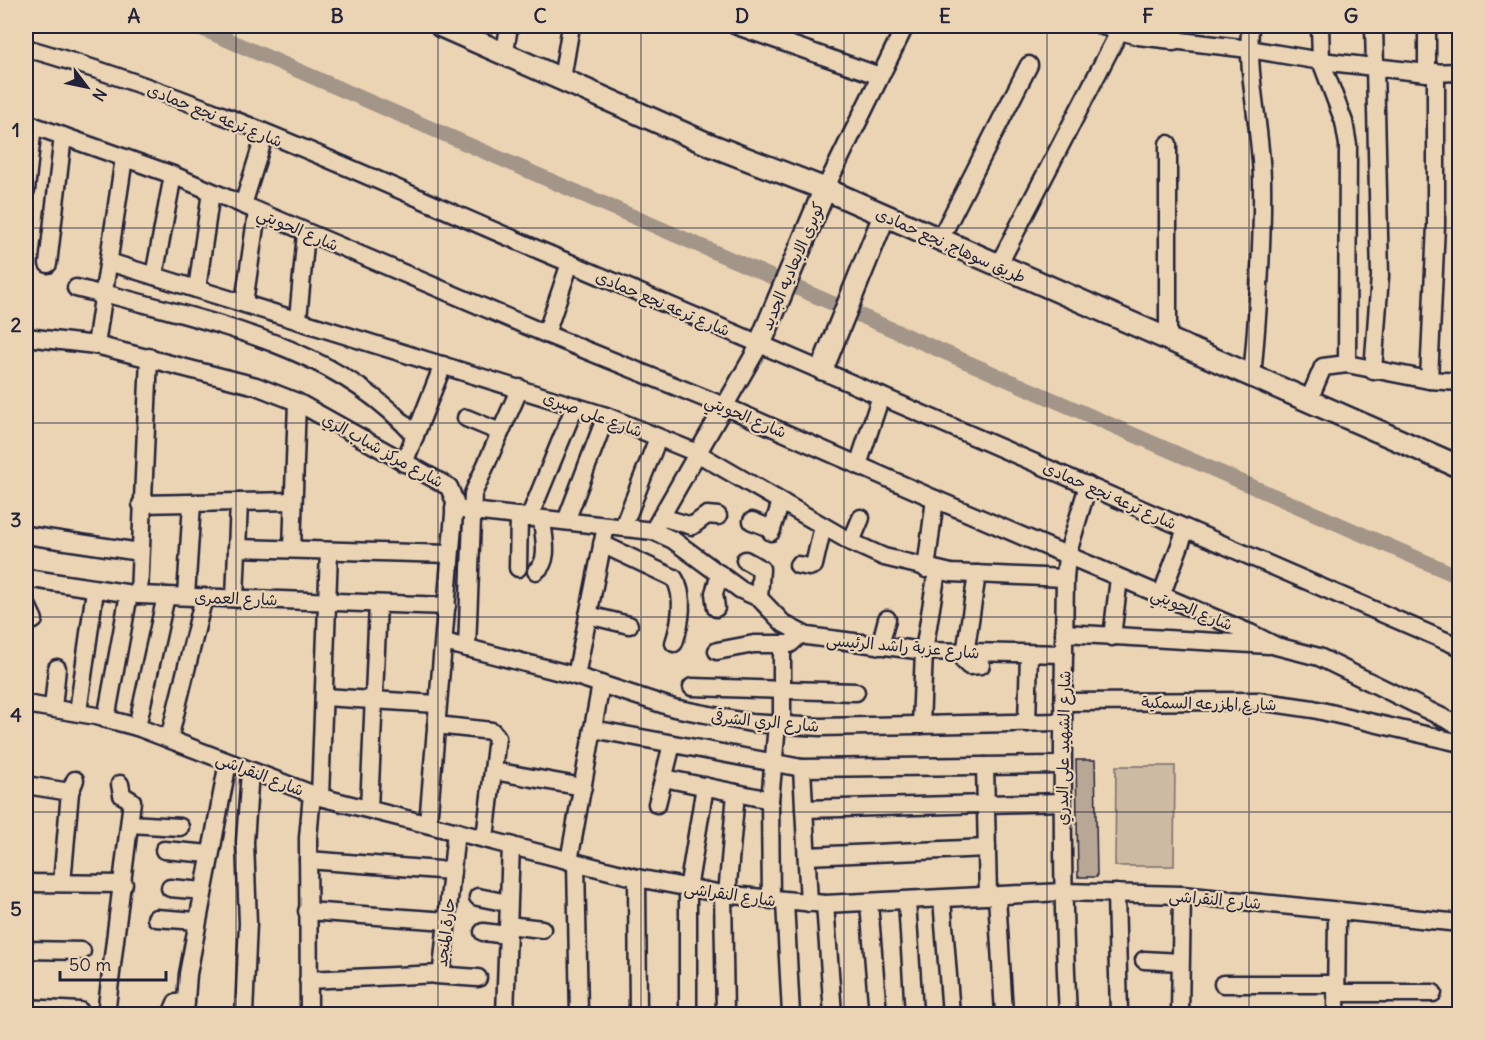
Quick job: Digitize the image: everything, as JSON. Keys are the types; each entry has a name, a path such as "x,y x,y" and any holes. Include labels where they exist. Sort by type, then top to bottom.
{"main road":[{"name":"طريق سوهاج, نجع حمادى","path":"441,26 505,52 708,144 825,189 939,241 1460,467"},
{"name":"كوبرى الابعاديه الجديد","path":"760,344 825,189"},
{"path":"822,369 884,216"}],"street":[{"path":"505,52 509,26"},
{"path":"562,79 571,26"},
{"path":"737,26 880,76"},
{"path":"825,189 905,26"},
{"path":"1102,26 1119,32 1175,34 1321,61 1431,73 1460,72"},
{"path":"1250,26 1249,49 1262,180 1259,291 1252,377"},
{"path":"1320,26 1321,61 1344,122 1348,145 1347,364"},
{"path":"1373,371 1380,276 1374,26"},
{"path":"1427,26 1431,73 1436,225 1429,380"},
{"path":"998,266 1119,32"},
{"name":"شارع ترعه نجع حمادى","path":"26,48 158,91 265,134 822,369 1186,529 1460,646"},
{"path":"939,241 1029,65"},
{"path":"26,190 29,124"},
{"name":"شارع الحويتي","path":"29,124 173,176 546,334 724,406 1276,646 1319,657 1460,726"},
{"path":"244,303 250,209 265,134"},
{"path":"48,264 63,136"},
{"path":"1167,144 1168,341"},
{"path":"96,345 124,158"},
{"path":"154,276 173,176"},
{"path":"197,289 211,192"},
{"path":"298,319 306,233"},
{"name":"شارع على صبرى","path":"109,262 606,416 697,453 851,542 885,557 932,570 1065,578"},
{"path":"546,334 570,263"},
{"path":"76,288 219,324 310,359 366,391 394,413 415,436"},
{"name":"شارع مركز شباب الري","path":"26,337 96,345 256,386 297,402 449,487 462,510 450,554 428,824"},
{"path":"718,516 707,515 692,526 657,524 760,344"},
{"path":"106,719 134,595 140,552 149,357"},
{"path":"1308,402 1323,367 1347,364 1373,371 1429,380 1460,382"},
{"path":"404,463 443,365"},
{"path":"467,648 462,510 477,483 520,388"},
{"path":"858,465 881,396"},
{"path":"292,549 297,402"},
{"path":"518,568 530,518 575,406"},
{"path":"566,521 606,416"},
{"path":"466,418 500,432"},
{"path":"576,676 603,544 658,438"},
{"name":"شارع الشهيد على البدري","path":"1068,1014 1062,892 1061,802 1065,578 1067,556 1088,485"},
{"path":"921,725 935,499"},
{"path":"141,504 293,501"},
{"path":"235,598 239,502"},
{"path":"752,521 771,530 782,502"},
{"path":"186,596 192,503"},
{"name":"شارع عزبة راشد الرئيسى","path":"462,510 614,526 657,524 673,540 741,590 759,598 779,620 801,634 820,640 924,651 1064,654"},
{"path":"530,518 545,559 543,566 536,571"},
{"path":"851,542 861,518"},
{"path":"798,565 809,567 814,565 823,526"},
{"path":"1161,596 1186,529"},
{"path":"26,535 140,552"},
{"path":"603,544 674,578 678,584 680,612 674,644"},
{"path":"237,548 450,554"},
{"path":"309,1014 308,860 324,697 325,602 329,550"},
{"path":"745,560 761,569 759,598"},
{"path":"716,609 714,593 720,574"},
{"path":"977,574 964,653 966,664 981,665"},
{"path":"1112,638 1119,578"},
{"name":"شارع العمرى","path":"26,579 134,595 447,606"},
{"path":"78,712 95,590"},
{"path":"137,727 166,597"},
{"path":"169,739 204,597"},
{"path":"26,603 34,620"},
{"path":"369,809 378,604"},
{"path":"588,615 629,625"},
{"path":"880,646 887,619"},
{"path":"1064,633 1112,638 1276,646"},
{"path":"717,651 754,644 792,643 801,634"},
{"name":"شارع الري الشرقى","path":"444,642 576,676 699,715 779,725 1061,722"},
{"path":"782,644 782,689 770,800 790,1014"},
{"path":"1027,723 1029,654"},
{"path":"53,708 57,668"},
{"path":"579,1014 572,862 601,684"},
{"path":"692,687 856,692"},
{"path":"324,697 437,704"},
{"name":"شارع المزرعه السمكية","path":"1063,702 1231,700 1267,702 1313,709 1460,743"},
{"name":"شارع النقراشى","path":"26,705 78,712 137,727 316,795 572,862 688,889 778,901 817,903 869,903 1062,892 1182,895 1460,923"},
{"path":"436,725 495,733 498,741 485,838"},
{"path":"593,729 802,768 1061,765"},
{"path":"657,804 672,744"},
{"path":"171,1014 176,1003 186,1008 197,921 228,762"},
{"path":"985,766 987,848 1004,1014"},
{"path":"802,768 807,856 817,903 833,1014"},
{"path":"243,1014 248,923 245,842 250,771"},
{"path":"494,771 583,787"},
{"path":"664,778 770,800"},
{"path":"106,1014 124,884 132,801 122,795 120,784"},
{"path":"26,785 73,786 62,883"},
{"path":"688,1014 688,889 705,786"},
{"path":"725,1014 725,894 736,793"},
{"path":"804,809 1061,802"},
{"path":"130,824 180,826"},
{"name":"حارة المنجد","path":"308,980 436,975 442,969 456,831"},
{"path":"505,1014 511,845"},
{"path":"807,856 987,848"},
{"path":"164,850 210,854"},
{"path":"308,860 452,871"},
{"path":"637,878 638,1014"},
{"path":"26,883 124,884"},
{"path":"170,888 203,891"},
{"path":"1116,893 1119,1014"},
{"path":"1180,1014 1182,895"},
{"path":"478,897 508,903"},
{"path":"942,899 951,1014"},
{"path":"907,901 914,1014"},
{"path":"869,903 878,1014"},
{"path":"307,911 447,921"},
{"path":"1336,1014 1337,911"},
{"path":"156,918 197,921"},
{"path":"483,932 542,929"},
{"path":"26,950 82,951"},
{"path":"1144,960 1180,962"},
{"path":"436,975 478,978"},
{"path":"1223,984 1433,993"},
{"path":"26,1008 60,1012 80,1011"}],"shaded area":[{"path":"1116,766 1175,766 1174,866 1115,866"}],"building":[{"path":"1076,760 1095,760 1097,877 1078,877"}],"waterway":[{"path":"196,26 1460,577"}]}
